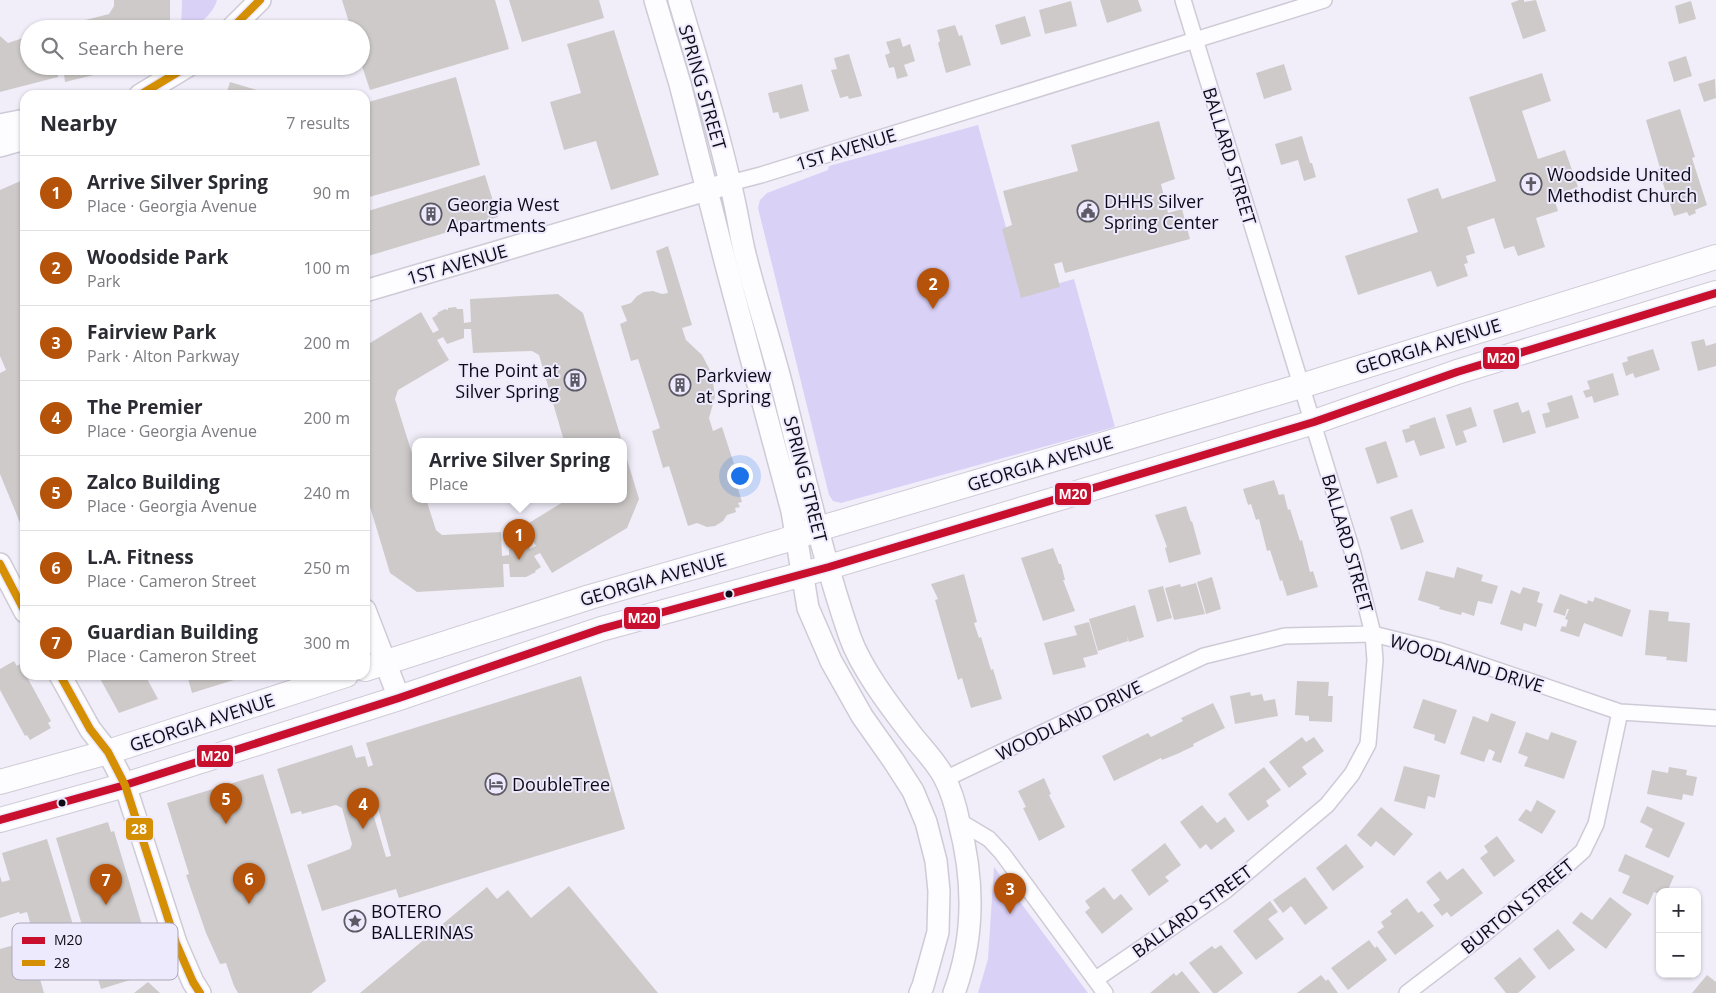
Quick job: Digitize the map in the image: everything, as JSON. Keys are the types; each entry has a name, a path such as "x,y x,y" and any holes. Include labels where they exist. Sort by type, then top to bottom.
{"main road":[{"path":"240,20 260,0"},
{"name":"SPRING STREET","path":"655,0 808,533 829,567 836,596 852,642 875,685 934,761 945,779 959,821 969,878 971,906 970,933 954,993"},
{"name":"SPRING STREET","path":"679,0 730,183 744,250 784,394 808,533 803,573 808,608 831,661 862,716 912,791 926,822 936,861 939,891 938,932 920,993"},
{"path":"153,90 175,75"},
{"path":"0,125 20,121"},
{"path":"0,146 20,140"},
{"name":"1ST AVENUE","path":"370,291 730,183"},
{"name":"GEORGIA AVENUE","path":"375,666 590,597 1301,386 1716,257"},
{"name":"GEORGIA AVENUE","path":"0,820 125,785 399,698 601,629 829,567 1314,422 1457,372 1716,293"},
{"path":"0,564 20,602"},
{"path":"370,638 375,666 399,698"},
{"path":"63,680 90,729 108,752 125,785 170,923"},
{"name":"GEORGIA AVENUE","path":"0,782 108,752 331,680"},
{"path":"178,948 193,982 200,993"}],"street":[{"name":"BALLARD STREET","path":"1096,979 1225,891 1327,805 1352,774 1368,744 1375,660 1373,634 1353,554 1314,422 1301,386 1183,0"},
{"name":"1ST AVENUE","path":"730,183 1195,42 1324,0"},
{"name":"WOODLAND DRIVE","path":"945,779 1204,656 1285,636 1373,634 1441,651 1620,712 1716,718"},
{"name":"BURTON STREET","path":"1407,993 1483,935 1556,876 1583,851 1596,824 1620,712"},
{"path":"959,821 989,840 1002,853 1105,993"}],"shaded area":[{"path":"182,0 217,0 212,11 203,20 181,20"},
{"path":"978,125 1024,293 1074,279 1115,427 841,503 833,501 829,495 758,208 760,200 767,193 828,170 829,166"},
{"path":"994,867 1088,993 978,993 988,959"}],"building":[{"path":"114,0 170,0 170,20 85,20 109,14 114,6"},
{"path":"342,0 495,0 509,49 370,90 365,75 370,75 370,20 348,20"},
{"path":"509,0 599,0 604,18 522,42"},
{"path":"1100,0 1138,0 1142,11 1107,23"},
{"path":"1524,0 1524,2 1536,0 1546,31 1523,39 1511,3"},
{"path":"1071,1 1077,26 1045,34 1039,10"},
{"path":"1691,1 1696,19 1679,24 1675,6"},
{"path":"1025,16 1031,36 1001,45 995,25"},
{"path":"955,25 959,36 962,35 971,65 946,73 938,43 940,41 937,30"},
{"path":"614,30 659,175 611,190 596,141 564,150 550,102 581,93 567,44"},
{"path":"0,36 8,43 20,39 20,75 58,75 58,77 0,92"},
{"path":"900,38 903,47 910,44 915,61 904,65 908,76 897,79 894,67 889,68 885,55 890,53 886,42"},
{"path":"849,54 862,96 849,99 848,96 840,98 831,70 837,69 834,58"},
{"path":"1686,56 1692,76 1674,82 1668,62"},
{"path":"1284,64 1292,90 1264,99 1256,73"},
{"name":"Woodside United Methodist Church","path":"1542,73 1551,101 1522,111 1538,159 1565,150 1578,187 1553,196 1558,211 1536,218 1545,247 1518,256 1514,246 1504,249 1494,218 1467,227 1475,253 1466,256 1468,263 1464,264 1468,276 1437,287 1431,271 1358,295 1345,256 1418,232 1407,199 1438,188 1442,199 1496,181 1469,97"},
{"path":"64,75 94,75 65,82"},
{"path":"456,77 480,165 370,197 370,102"},
{"path":"1715,79 1716,98 1704,102 1698,84"},
{"path":"230,82 256,90 228,90"},
{"path":"802,84 809,111 780,119 778,112 773,113 768,93"},
{"path":"1680,109 1695,157 1692,158 1707,205 1695,210 1696,213 1689,216 1687,212 1674,216 1658,169 1660,168 1646,120"},
{"name":"DHHS Silver Spring Center","path":"1159,121 1175,179 1161,184 1168,213 1182,209 1190,239 1065,273 1062,262 1054,264 1060,287 1021,298 1002,229 1012,225 1003,191 1078,171 1071,145"},
{"path":"1302,136 1316,177 1304,181 1298,160 1281,165 1275,144"},
{"name":"Georgia West Apartments","path":"485,175 498,217 370,255 370,210"},
{"path":"20,181 20,523 0,474 0,373 6,370 0,356 0,190"},
{"name":"Parkview at Spring","path":"668,246 692,325 682,328 686,340 702,355 712,374 715,397 709,418 713,431 722,427 734,464 731,465 742,502 738,503 740,507 735,508 736,512 727,515 723,521 715,526 707,527 697,523 688,526 669,466 663,468 652,431 660,428 638,359 631,361 620,324 627,321 621,306 631,303 644,292 668,293 656,251"},
{"path":"558,294 583,313 621,438 563,438 539,355 532,351 473,353 471,329 464,329 464,338 447,344 443,337 437,340 449,360 398,390 395,399 412,453 412,503 427,503 436,530 442,535 501,532 502,556 509,555 509,549 526,543 530,549 536,546 524,526 561,503 627,503 627,459 639,499 627,528 552,573 540,553 534,556 541,567 526,577 510,577 509,564 503,564 504,587 417,592 390,573 370,507 370,343 421,312 433,333 439,330 432,318 445,309 448,310 448,308 456,307 457,309 463,309 464,323 471,322 470,299"},
{"path":"1704,339 1706,346 1716,343 1716,366 1698,371 1691,342"},
{"path":"1653,349 1660,370 1635,378 1633,373 1626,376 1622,363 1628,361 1627,357"},
{"path":"1613,373 1619,395 1594,403 1592,396 1586,398 1583,391 1590,389 1587,381"},
{"path":"1572,395 1579,418 1546,428 1542,414 1550,412 1547,403"},
{"path":"1518,402 1522,413 1529,410 1536,433 1503,443 1493,410"},
{"path":"1471,407 1477,426 1463,431 1467,442 1456,446 1446,415"},
{"path":"1435,417 1445,448 1420,456 1414,440 1406,443 1402,430"},
{"path":"1386,441 1398,477 1377,484 1365,448"},
{"path":"1274,480 1279,495 1284,494 1300,541 1302,540 1310,572 1313,571 1318,587 1287,596 1270,550 1267,551 1259,519 1256,520 1251,504 1248,505 1243,489"},
{"path":"1186,506 1201,554 1169,563 1165,548 1167,547 1155,515"},
{"path":"1412,509 1424,542 1401,550 1390,517"},
{"path":"1053,548 1059,564 1061,564 1065,580 1063,580 1075,611 1043,621 1021,558"},
{"path":"1457,567 1483,575 1481,581 1498,586 1492,604 1478,601 1474,616 1462,612 1461,615 1439,609 1440,607 1418,600 1426,571 1454,578"},
{"path":"964,574 977,622 974,623 979,638 981,637 991,670 993,669 1002,699 971,708 962,678 958,680 935,600 938,599 931,584"},
{"path":"1212,577 1221,609 1206,614 1197,582"},
{"path":"1196,583 1205,614 1174,620 1165,588 1180,584 1181,587"},
{"path":"1163,586 1172,618 1157,622 1148,590"},
{"path":"1523,587 1540,592 1537,602 1543,604 1536,627 1524,623 1522,631 1500,624 1511,590 1520,594"},
{"path":"1560,594 1587,604 1588,600 1593,602 1595,597 1631,610 1622,637 1584,623 1579,637 1560,631 1562,626 1566,627 1568,620 1565,619 1569,609 1567,609 1565,616 1553,612"},
{"path":"1135,605 1144,637 1129,642 1127,636 1128,641 1098,651 1089,619"},
{"path":"1649,610 1669,612 1668,621 1690,623 1687,662 1666,660 1667,657 1645,655"},
{"path":"1089,622 1098,654 1083,658 1086,667 1053,675 1044,643 1077,635 1074,626"},
{"path":"14,661 17,666 20,664 20,680 29,680 51,721 48,723 51,728 30,740 27,735 25,736 0,690 0,669"},
{"name":"DoubleTree","path":"581,676 625,829 399,898 396,889 322,911 307,865 350,849 352,844 342,808 336,805 302,814 301,811 291,814 277,769 352,745 356,758 365,756 368,767 373,765 366,743","holes":["377,805 391,856 386,857 371,807"]},
{"path":"101,680 148,680 158,699 119,713"},
{"path":"188,680 234,680 192,693"},
{"path":"1297,681 1329,682 1328,696 1333,696 1332,722 1309,721 1309,716 1295,715"},
{"path":"1250,692 1251,696 1262,694 1264,701 1275,699 1278,716 1235,724 1230,696"},
{"path":"1423,699 1457,710 1445,744 1434,740 1435,735 1413,728"},
{"path":"1213,703 1225,728 1193,744 1194,746 1162,760 1161,758 1114,781 1102,756 1148,733 1151,737 1183,721 1181,718"},
{"path":"1491,713 1516,722 1501,763 1492,760 1495,752 1489,749 1484,762 1460,754 1473,716 1488,722"},
{"path":"1526,732 1548,740 1551,732 1577,741 1564,779 1524,766 1528,757 1518,753"},
{"path":"1302,737 1306,742 1314,737 1324,751 1302,767 1307,774 1289,788 1269,762"},
{"path":"1404,766 1440,775 1435,798 1428,796 1425,809 1394,801"},
{"path":"1264,767 1281,790 1266,801 1269,806 1248,821 1228,794"},
{"path":"1669,767 1687,770 1686,775 1697,777 1693,796 1683,794 1682,800 1647,794 1652,770 1668,773"},
{"path":"263,774 326,981 311,993 238,993 226,963 220,964 206,933 186,875 189,874 167,803"},
{"path":"1044,778 1051,794 1049,795 1065,827 1039,841 1023,808 1026,807 1018,791"},
{"path":"1537,800 1556,811 1542,834 1518,820 1526,809 1531,812"},
{"path":"1202,805 1217,823 1225,817 1235,831 1211,850 1206,844 1200,849 1180,822"},
{"path":"1647,806 1685,823 1669,858 1645,847 1653,829 1640,822"},
{"path":"1381,807 1413,834 1394,856 1376,841 1371,847 1357,835"},
{"path":"108,822 111,832 114,831 141,923 81,923 56,838"},
{"path":"1497,836 1515,861 1494,877 1480,858 1488,852 1484,846"},
{"path":"47,839 72,923 30,923 27,912 20,914 19,912 0,918 0,876 2,882 10,880 2,853"},
{"path":"1165,843 1181,865 1165,877 1169,881 1149,896 1131,870"},
{"path":"1346,844 1364,867 1333,891 1316,868"},
{"path":"1625,854 1674,876 1669,888 1656,888 1656,893 1654,892 1648,905 1622,893 1630,876 1618,871"},
{"path":"1463,868 1483,893 1451,917 1447,912 1442,916 1433,905 1440,900 1426,882 1440,871 1447,880"},
{"path":"1305,877 1328,908 1305,925 1291,906 1283,913 1273,900"},
{"path":"569,886 658,993 360,993 487,887 497,899 508,890 531,918"},
{"path":"1104,887 1114,900 1121,894 1133,909 1102,934 1085,912 1090,908 1085,901"},
{"path":"1610,897 1632,914 1606,949 1572,923 1581,912 1592,920"},
{"path":"1407,898 1418,913 1422,911 1434,926 1395,955 1377,932 1384,927 1381,922 1392,914 1390,911"},
{"path":"1270,901 1278,912 1268,919 1284,939 1256,960 1233,931"},
{"path":"1558,929 1575,950 1549,970 1533,949"},
{"path":"1369,940 1375,948 1377,946 1387,960 1348,990 1331,968"},
{"path":"1221,945 1243,973 1217,993 1213,993 1189,963 1212,946 1215,949"},
{"path":"12,946 12,980 40,980 44,993 0,993 0,949"},
{"path":"1520,957 1536,977 1518,993 1506,993 1494,978"},
{"path":"1182,971 1200,993 1150,993 1174,973 1176,976"},
{"path":"1321,975 1326,981 1328,979 1338,993 1297,993"},
{"path":"1707,975 1716,982 1716,993 1692,993"},
{"path":"98,980 130,980 101,989"},
{"path":"148,982 160,993 134,993"}],"transit line":[{"name":"28","path":"240,20 260,0"},
{"name":"28","path":"148,90 173,75"},
{"name":"M20","path":"0,820 125,785 399,698 601,629 829,567 1314,422 1457,372 1716,293"},
{"name":"28","path":"0,564 20,602"},
{"name":"28","path":"63,680 90,729 108,752 125,785 170,923"},
{"name":"28","path":"178,948 193,982 200,993"}],"place":[{"name":"Woodside United Methodist Church","path":"1531,184"},
{"name":"DHHS Silver Spring Center","path":"1088,211"},
{"name":"Georgia West Apartments","path":"431,214"},
{"name":"Woodside Park","path":"933,309"},
{"name":"The Point at Silver Spring","path":"575,380"},
{"name":"Parkview at Spring","path":"680,385"},
{"name":"Arrive Silver Spring","path":"519,560"},
{"name":"DoubleTree","path":"496,784"},
{"name":"Zalco Building","path":"226,824"},
{"name":"The Premier","path":"363,829"},
{"name":"L.A. Fitness","path":"249,904"},
{"name":"Guardian Building","path":"106,905"},
{"name":"Fairview Park","path":"1010,914"},
{"name":"BOTERO BALLERINAS","path":"355,921"}]}
